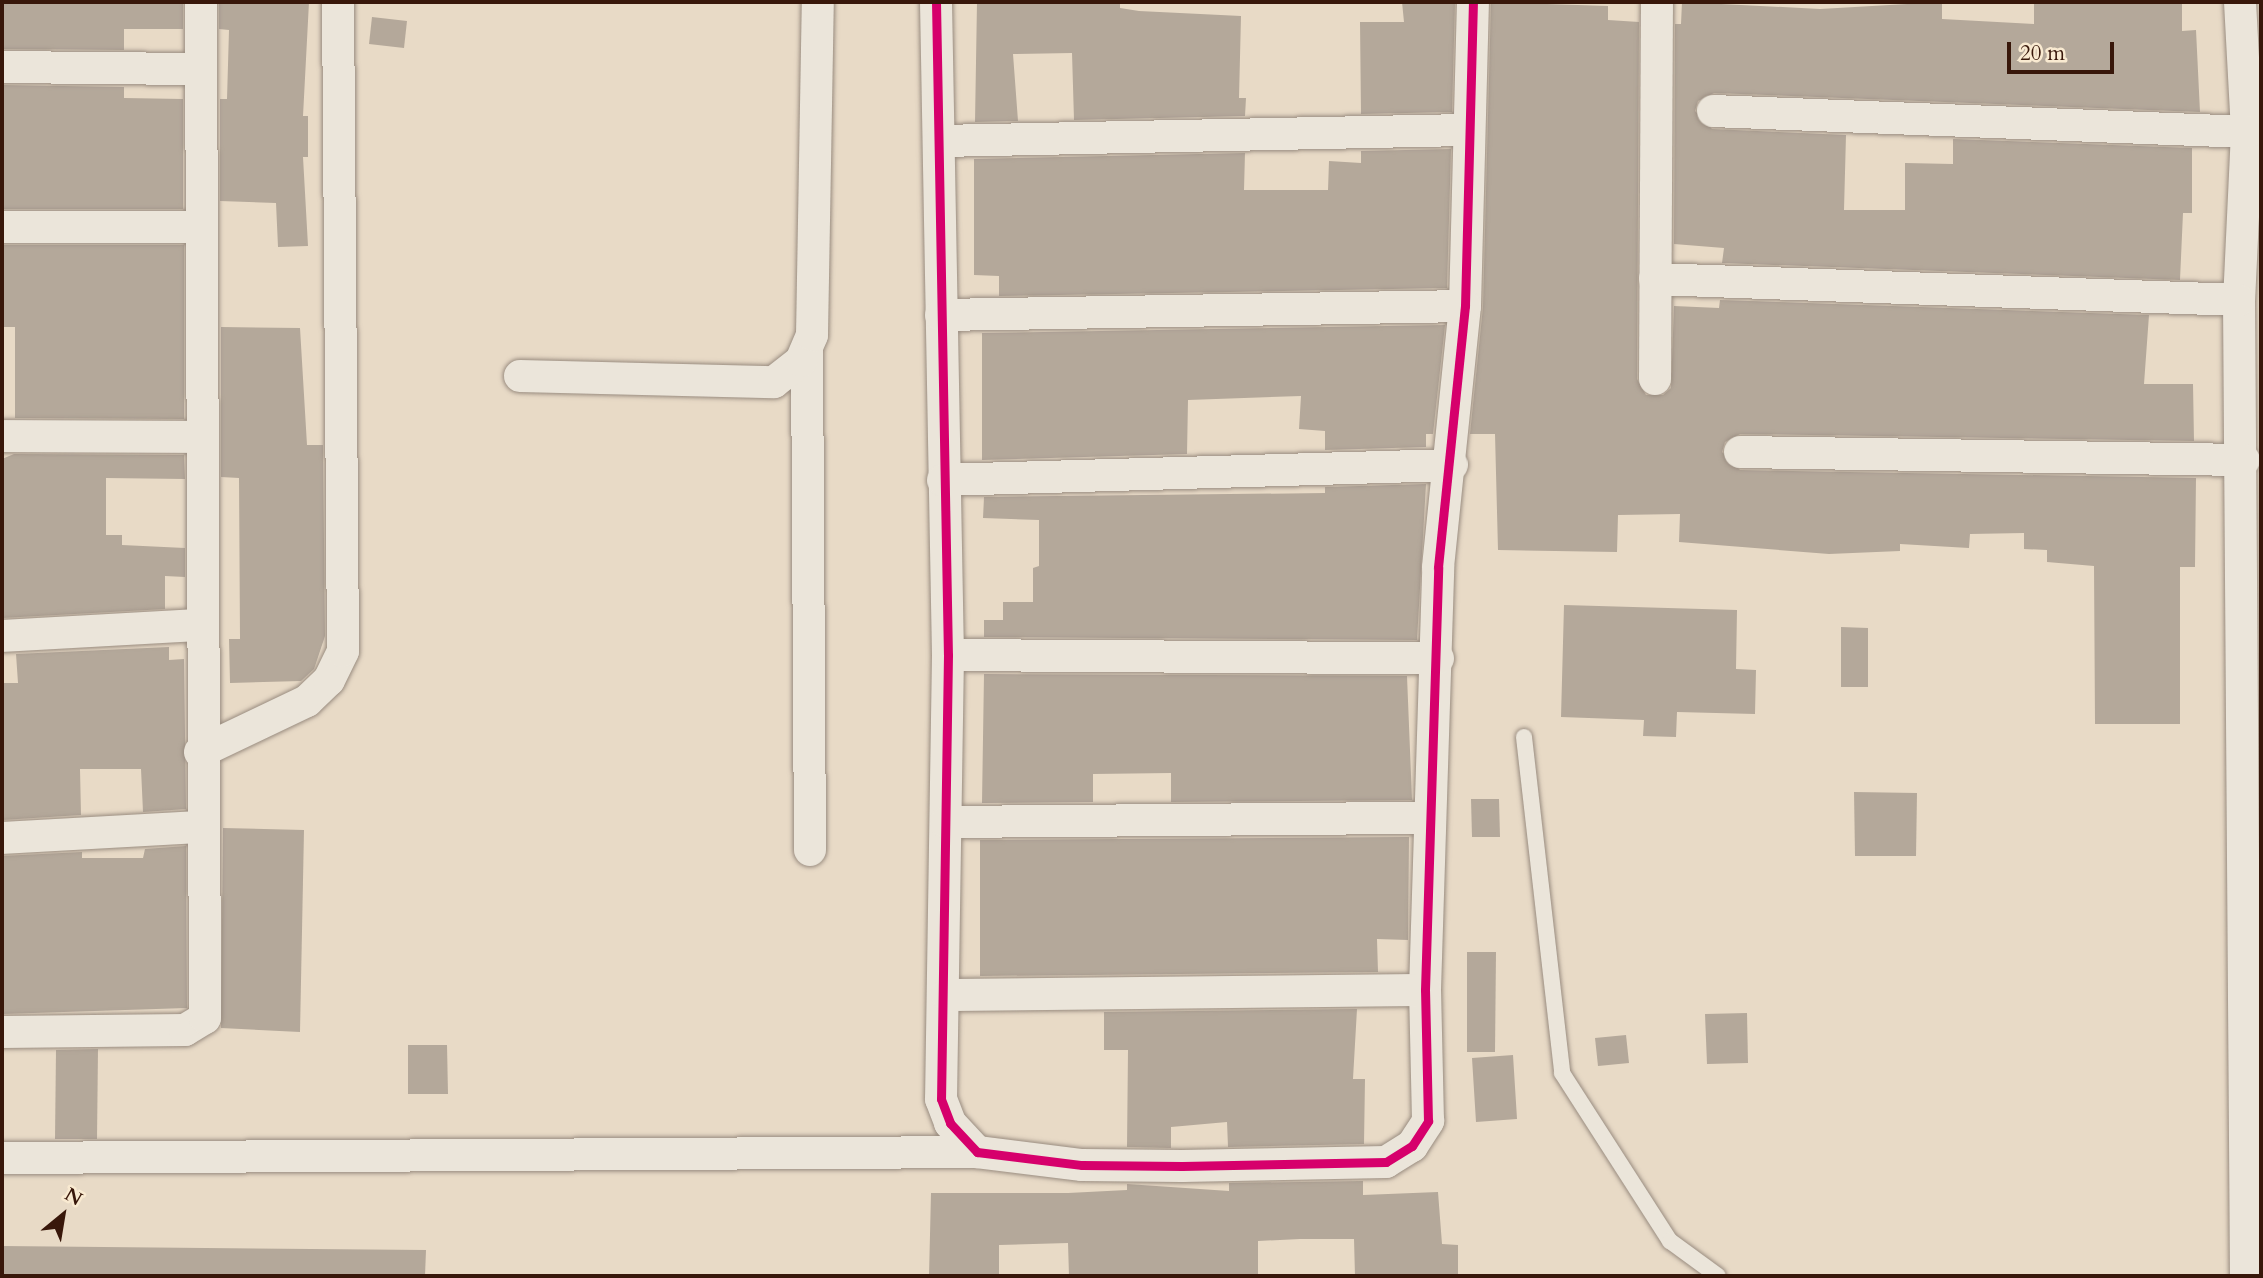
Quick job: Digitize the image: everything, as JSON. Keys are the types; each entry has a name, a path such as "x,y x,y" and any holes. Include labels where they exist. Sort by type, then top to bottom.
{"street":[{"path":"2,1032 185,1030 204,1021 207,846 201,827 200,752 201,2"},
{"path":"200,752 307,701 329,680 343,650 338,2"},
{"path":"810,850 807,349 812,335 818,2"},
{"path":"936,2 948,655 947,995 941,1099 950,1123 977,1152"},
{"path":"2,1158 977,1152 1082,1166 1385,1162 1412,1146 1427,1121 1425,990 1429,818 1438,658 1438,567 1452,465 1465,306 1467,130 1473,2"},
{"path":"1655,379 1657,2"},
{"path":"2246,1276 2253,1100 2252,698 2239,300 2248,132 2247,5"},
{"path":"2,67 199,69"},
{"path":"1713,111 2248,132"},
{"path":"940,141 1467,130"},
{"path":"2,227 200,227"},
{"path":"1655,279 2239,300"},
{"path":"941,315 1465,306"},
{"path":"520,376 774,382 807,349"},
{"path":"2,436 200,437"},
{"path":"1740,452 2244,460"},
{"path":"943,480 1452,465"},
{"path":"2,636 200,625"},
{"path":"948,655 1438,658"},
{"path":"946,822 1205,815 1429,818"},
{"path":"2,838 201,827"},
{"path":"947,995 1425,990"}],"lane":[{"path":"1524,737 1562,1073 1670,1241 1717,1276"}],"building":[{"path":"2,2 183,2 183,29 124,29 124,50 2,49"},
{"path":"219,2 309,2 303,116 308,116 308,157 303,157 308,246 278,247 276,203 220,201 220,99 227,99 229,30 219,29"},
{"path":"977,2 1120,2 1120,8 1139,11 1241,16 1239,98 1246,98 1245,116 1074,120 1072,53 1013,54 1018,121 975,122"},
{"path":"1402,2 1455,2 1452,112 1361,114 1360,22 1404,22"},
{"path":"1491,2 1608,6 1608,20 1639,22 1637,379 1646,395 1663,395 1671,388 1674,306 1719,308 1720,300 2149,315 2144,384 2193,384 2194,441 1740,434 1725,442 1722,452 1740,470 2196,478 2195,567 2180,567 2180,724 2095,724 2094,566 2047,562 2047,550 2024,549 2024,533 1970,534 1969,548 1900,544 1900,551 1829,554 1679,542 1680,514 1618,515 1617,552 1498,550 1495,434 1470,434 1483,307"},
{"path":"1682,2 1820,9 1942,2 1942,19 2034,24 2034,2 2182,2 2182,31 2196,30 2200,112 1714,93 1698,101 1695,111 1712,129 1846,135 1844,210 1905,210 1905,163 1953,164 1953,139 2192,148 2192,213 2183,213 2180,280 1722,263 1724,248 1674,244 1675,24 1681,24"},
{"path":"372,17 407,21 404,48 369,44"},
{"path":"2,85 124,87 124,98 183,99 183,209 2,209"},
{"path":"1451,149 1447,288 999,296 999,276 974,275 974,159 1245,153 1244,190 1328,190 1329,161 1361,163 1361,151"},
{"path":"2,245 184,245 184,419 15,418 15,327 2,327"},
{"path":"1445,325 1433,434 1426,434 1426,447 1325,450 1325,431 1299,429 1301,396 1188,400 1187,454 982,460 982,333"},
{"path":"221,327 300,328 307,445 323,445 325,636 314,669 301,681 230,683 229,639 240,639 239,478 221,477"},
{"path":"14,454 184,455 185,479 106,478 106,535 122,535 122,545 185,548 185,577 165,576 165,609 2,618 2,459"},
{"path":"1426,484 1417,640 984,637 984,620 1003,620 1003,602 1033,602 1033,568 1039,566 1039,520 983,518 984,497 1325,493 1325,487"},
{"path":"1564,605 1737,610 1736,669 1756,670 1755,714 1677,712 1676,737 1643,736 1644,720 1561,717"},
{"path":"1841,627 1868,628 1868,687 1841,687"},
{"path":"169,647 169,660 184,659 186,809 143,812 141,769 80,769 81,815 2,820 2,683 18,683 16,654"},
{"path":"984,674 1407,676 1412,800 1171,802 1171,773 1093,774 1093,802 982,803"},
{"path":"1854,792 1917,793 1916,856 1855,856"},
{"path":"1471,799 1499,799 1500,837 1472,837"},
{"path":"223,828 304,830 300,1032 221,1028"},
{"path":"1409,837 1408,940 1377,939 1378,972 980,976 980,840"},
{"path":"186,846 187,1008 2,1014 2,856 82,852 82,858 143,858 145,849"},
{"path":"1467,952 1496,952 1495,1052 1467,1052"},
{"path":"1357,1009 1353,1079 1365,1079 1364,1144 1228,1147 1227,1122 1171,1127 1171,1148 1127,1147 1128,1050 1104,1050 1104,1012"},
{"path":"1747,1013 1748,1063 1707,1064 1705,1014"},
{"path":"1626,1035 1629,1063 1598,1066 1595,1038"},
{"path":"408,1045 447,1045 448,1094 408,1094"},
{"path":"98,1049 97,1139 55,1139 56,1050"},
{"path":"1513,1055 1517,1119 1476,1122 1472,1058"},
{"path":"1363,1181 1363,1195 1438,1192 1442,1244 1458,1245 1458,1276 1355,1276 1354,1239 1300,1239 1258,1241 1258,1276 1069,1276 1068,1243 999,1245 999,1276 929,1276 931,1193 1068,1193 1127,1190 1127,1184 1229,1191 1229,1183"},
{"path":"2,1246 426,1250 425,1276 2,1276"}],"cycle path":[{"path":"936,2 948,655 941,1099 950,1123 977,1152 1082,1165 1182,1166 1386,1162 1412,1146 1428,1121 1425,990 1438,567 1465,306 1473,2"}]}
